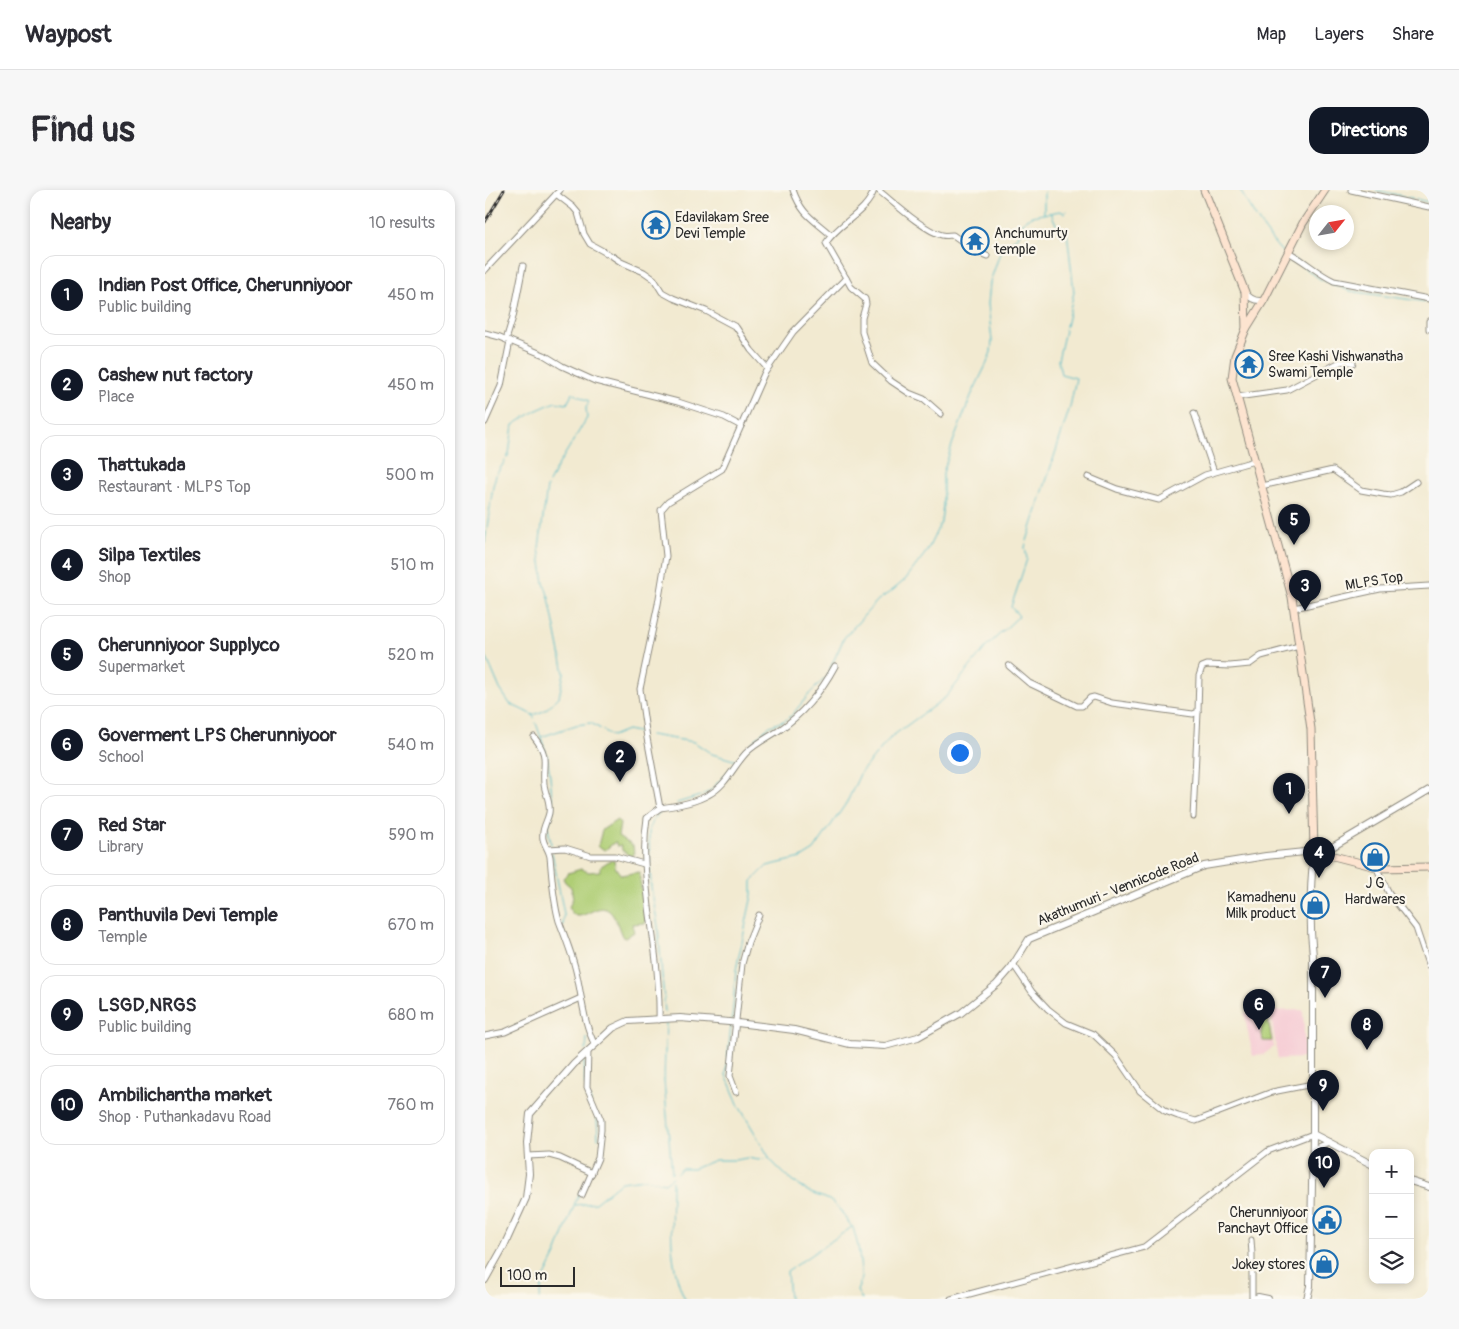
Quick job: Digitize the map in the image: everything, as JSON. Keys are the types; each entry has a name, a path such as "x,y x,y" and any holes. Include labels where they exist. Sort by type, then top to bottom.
{"main road":[{"path":"1204,190 1245,292 1246,329"},
{"path":"1325,190 1303,224 1264,300 1246,329 1235,356 1232,378 1294,608 1311,728 1318,852 1376,867 1429,867"}],"street":[{"path":"793,190 798,204 809,218 831,235"},
{"path":"865,190 873,192 863,206 831,235 826,243 851,287 865,299 862,332 872,363 891,381 909,393 924,398 941,414"},
{"path":"878,190 902,211 933,232 944,236 953,235 977,252 987,256"},
{"path":"1351,190 1429,207"},
{"path":"485,270 558,192 578,214 584,234 590,244 621,262 644,272 654,279 662,292 706,311 736,327 751,350 767,368"},
{"path":"1288,252 1300,258 1320,274 1334,280 1429,299"},
{"path":"485,422 501,386 523,266"},
{"path":"660,808 640,689 659,604 667,556 661,510 668,502 722,469 763,374 793,332 846,278"},
{"path":"1245,292 1252,299 1257,301 1264,300"},
{"path":"1429,321 1429,329"},
{"path":"485,332 544,355 562,366 595,381 678,402 724,417 741,426"},
{"path":"1237,398 1287,390 1340,362 1353,363"},
{"path":"1194,413 1214,472"},
{"path":"1088,478 1117,490 1159,500 1214,472 1254,461"},
{"path":"1261,486 1333,470 1361,490 1383,494 1391,495 1401,492 1416,482"},
{"name":"MLPS Top","path":"1294,608 1327,602 1380,588 1429,586"},
{"path":"1193,817 1199,676 1202,667 1207,665 1229,666 1250,664 1261,656 1299,646"},
{"path":"659,1020 659,994 644,864 644,834 647,818 660,808 676,806 709,795 721,785 746,753 807,708 835,666"},
{"path":"1009,666 1029,683 1077,706 1082,706 1090,698 1094,697 1112,703 1193,714 1198,712"},
{"path":"534,737 545,756 544,784 549,801 549,812 544,824 543,840 550,854 553,893 559,921 566,936 574,965 587,1027 595,1045"},
{"path":"1307,1299 1310,1286 1313,1149 1313,956 1310,932 1310,889 1318,852 1429,790"},
{"path":"548,850 565,848 591,856 615,856 644,864"},
{"name":"Akathumuri - Vennicode Road","path":"485,1280 504,1246 526,1198 529,1174 527,1143 529,1114 574,1064 613,1028 628,1021 680,1018 736,1022 794,1030 850,1044 885,1046 918,1037 961,1013 997,984 1029,939 1204,866 1266,856 1318,852"},
{"path":"1376,867 1389,893 1416,928 1429,967"},
{"path":"736,1092 730,1076 742,964 748,942 759,915"},
{"path":"1013,964 1033,992 1048,1008 1066,1023 1093,1034 1116,1056 1147,1098 1178,1116 1196,1120 1273,1092 1313,1084"},
{"path":"485,1036 505,1032 581,998"},
{"path":"582,1195 598,1158 601,1120 587,1087 588,1051"},
{"path":"953,1299 1144,1247 1268,1152 1313,1134 1369,1163"},
{"path":"1313,1149 1329,1142"},
{"path":"528,1156 549,1155 592,1172"},
{"path":"1414,1182 1429,1187"},
{"path":"1251,1240 1253,1299 1258,1297 1268,1299"}],"shaded area":[{"path":"1303,1010 1305,1058 1278,1059 1270,1011"},
{"path":"1268,1012 1274,1047 1264,1054 1253,1056 1244,1013"}],"green space":[{"path":"617,820 620,824 618,836 633,846 634,854 630,856 622,850 621,845 617,846 615,842 605,850 598,846 602,830"},
{"path":"614,860 615,867 621,875 639,872 646,923 632,924 634,932 625,938 622,936 614,916 607,909 601,908 578,916 573,914 569,907 573,898 571,887 563,878 568,873 581,869 589,872 600,871 600,867"},
{"path":"1268,1020 1272,1041 1263,1041 1260,1022"}],"waterway":[{"path":"1240,190 1249,207 1283,253"},
{"path":"1376,190 1429,202"},
{"path":"1044,192 1044,213"},
{"path":"827,675 844,638 878,600 905,580 927,551 941,522 943,473 971,396 991,352 992,341 988,304 990,282 1000,253 1007,244 1019,235 1023,222 1032,216 1060,211 1065,213 1067,211"},
{"path":"732,1019 736,970 752,895 752,881 767,866 801,858 814,850 847,802 861,772 891,737 946,697 986,647 1019,616 1011,607 1027,559 1025,547 1070,407 1076,378 1061,374 1058,360 1074,292 1067,232 1061,235 1051,213"},
{"path":"1293,259 1320,279 1350,291 1427,302"},
{"path":"507,458 513,425 535,411 555,402 567,404 572,393 589,401 586,408 587,418 549,483"},
{"path":"485,542 493,486 496,475 505,461"},
{"path":"534,718 533,715 544,711 559,697 564,673 549,598 544,583 539,548 547,487"},
{"path":"485,654 500,689 510,704 533,715"},
{"path":"741,755 770,726 786,720 792,715 825,678"},
{"path":"536,723 547,755 550,776 553,810 548,828 551,844"},
{"path":"541,737 576,725 591,723 612,736 627,730 642,733"},
{"path":"650,735 694,742 712,754 737,761"},
{"path":"703,795 711,790 733,766"},
{"path":"677,803 700,796"},
{"path":"660,812 652,822 649,835 651,887 658,926 665,1013"},
{"path":"552,853 564,914 563,925"},
{"path":"666,1023 664,1081 672,1173"},
{"path":"731,1025 726,1075 739,1106 769,1157"},
{"path":"586,1050 587,1038"},
{"path":"584,1059 585,1085"},
{"path":"587,1094 591,1102"},
{"path":"597,1117 598,1138"},
{"path":"677,1173 682,1169 693,1169 715,1160 747,1158 759,1160 769,1158 799,1186 829,1200 839,1209 852,1227 787,1271 789,1299"},
{"path":"582,1188 574,1205 595,1203 621,1182 644,1179 665,1183 673,1177"},
{"path":"672,1181 671,1226 673,1256 675,1271 685,1299"},
{"path":"539,1299 544,1278 556,1254 574,1206"},
{"path":"853,1227 858,1246 862,1278 857,1291 862,1299"}],"railway":[{"path":"485,222 504,190"}],"place":[{"name":"Edavilakam Sree Devi Temple","path":"656,225"},
{"name":"Anchumurty temple","path":"975,241"},
{"name":"Sree Kashi Vishwanatha Swami Temple","path":"1249,364"},
{"name":"Cherunniyoor Supplyco","path":"1294,545"},
{"name":"Thattukada","path":"1305,611"},
{"name":"Cashew nut factory","path":"620,782"},
{"name":"Indian Post Office, Cherunniyoor","path":"1289,814"},
{"name":"J G Hardwares","path":"1375,857"},
{"name":"Silpa Textiles","path":"1319,878"},
{"name":"Kamadhenu Milk product","path":"1315,905"},
{"name":"Red Star","path":"1325,998"},
{"name":"Goverment LPS Cherunniyoor","path":"1259,1030"},
{"name":"Panthuvila Devi Temple","path":"1367,1050"},
{"name":"LSGD,NRGS","path":"1323,1111"},
{"name":"Ambilichantha market","path":"1324,1188"},
{"name":"Cherunniyoor Panchayt Office","path":"1327,1220"},
{"name":"Jokey stores","path":"1324,1264"}]}
